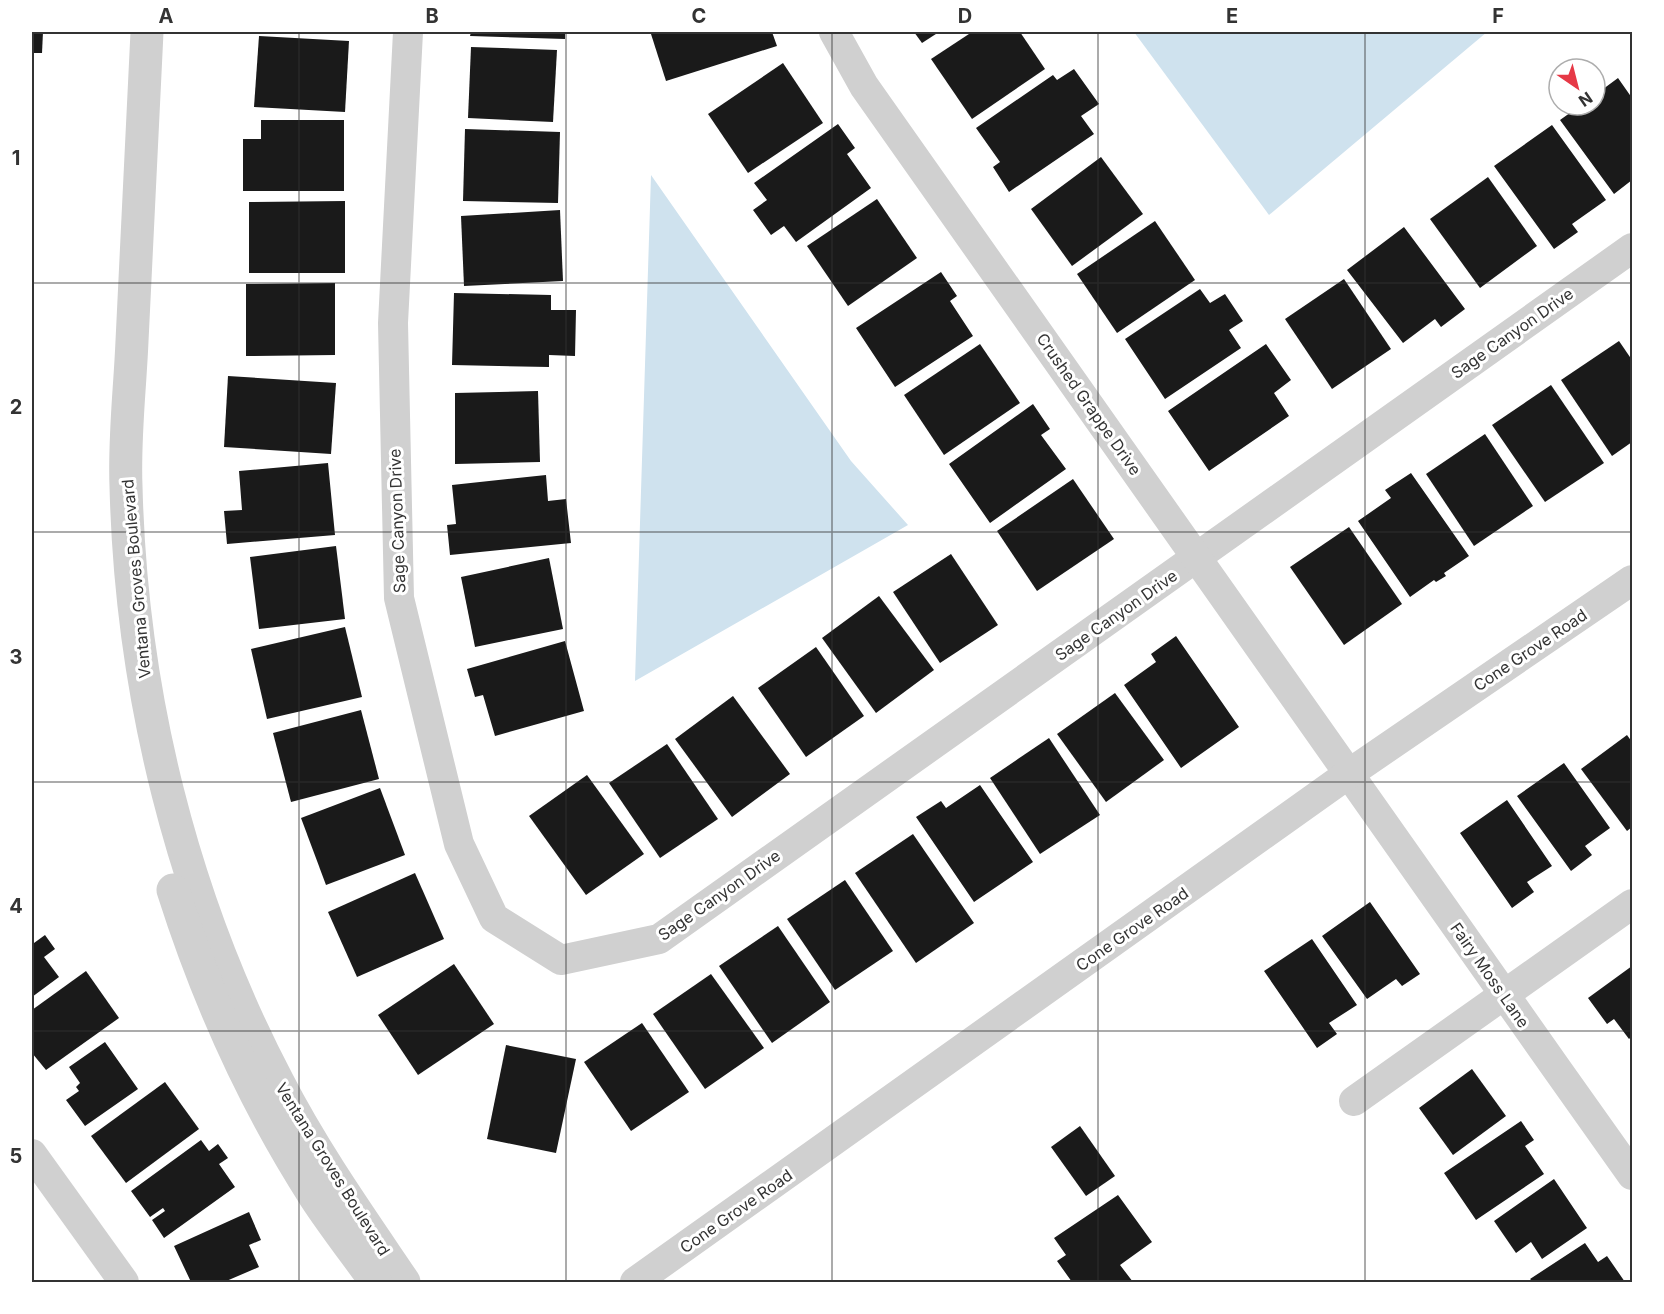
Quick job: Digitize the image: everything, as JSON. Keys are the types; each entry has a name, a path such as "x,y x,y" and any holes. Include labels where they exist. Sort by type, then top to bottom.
{"street":[{"name":"Ventana Groves Boulevard","path":"126,32 108,467 111,555 120,646 135,746 160,847 178,904 222,1020 265,1110 315,1197 376,1282"},
{"name":"Ventana Groves Boulevard","path":"147,32 125,485 140,652 154,731 172,810 195,889 247,1020 314,1145 404,1282"},
{"name":"Sage Canyon Drive","path":"408,32 393,323 399,598 459,844 494,918 561,960 659,939 1632,248"},
{"name":"Crushed Grappe Drive","path":"834,32 864,87 1198,557 1347,775"},
{"name":"Cone Grove Road","path":"634,1282 1347,775 1632,580"},
{"name":"Fairy Moss Lane","path":"1347,775 1632,1175"},
{"path":"1354,1101 1632,904"},
{"path":"32,1154 124,1282"}],"water":[{"path":"1134,32 1487,32 1269,215"},
{"path":"651,175 851,461 908,525 635,681"}],"building":[{"path":"32,32 43,32 42,53 32,53"},
{"path":"471,32 565,32 565,39 470,36"},
{"path":"657,32 772,32 777,46 666,81 651,34"},
{"path":"914,32 939,32 922,43"},
{"path":"972,32 1020,32 1045,69 972,119 931,59"},
{"path":"259,36 349,41 345,112 254,107"},
{"path":"471,47 557,50 553,122 468,118"},
{"path":"783,63 823,123 748,173 708,114"},
{"path":"1074,69 1099,104 1081,116 1094,134 1009,192 993,167 1000,162 976,128 1053,75 1057,80"},
{"path":"1618,78 1632,98 1632,180 1614,194 1560,120 1564,117 1607,117 1607,86"},
{"path":"261,120 344,120 344,191 243,191 243,139 261,139"},
{"path":"838,124 855,148 847,154 871,188 796,242 784,226 771,235 753,210 767,200 754,183"},
{"path":"1552,125 1606,200 1572,224 1578,232 1554,249 1494,166"},
{"path":"465,129 560,132 558,203 463,201"},
{"path":"1101,157 1143,214 1072,266 1031,209"},
{"path":"1488,177 1537,246 1480,288 1430,219"},
{"path":"877,199 917,258 848,306 807,246"},
{"path":"345,201 345,273 249,273 249,202"},
{"path":"560,210 563,281 464,286 461,216"},
{"path":"1155,221 1195,280 1117,333 1077,274"},
{"path":"1404,227 1465,309 1441,327 1435,319 1403,343 1347,270"},
{"path":"941,272 957,296 950,301 973,336 895,387 856,328"},
{"path":"1344,279 1391,349 1332,389 1285,319"},
{"path":"335,283 335,355 246,356 246,284"},
{"path":"1200,289 1210,303 1225,294 1243,321 1229,330 1241,348 1165,399 1125,339"},
{"path":"454,293 551,295 551,310 576,310 575,356 549,355 549,367 452,365"},
{"path":"1619,341 1632,360 1632,442 1612,456 1561,380"},
{"path":"980,344 1020,403 944,455 904,395"},
{"path":"1266,344 1291,380 1274,393 1289,416 1209,471 1168,411"},
{"path":"228,376 336,383 331,454 224,447"},
{"path":"1551,385 1604,463 1545,502 1492,425"},
{"path":"538,391 540,462 455,464 455,393"},
{"path":"1033,404 1050,429 1041,435 1066,469 990,523 949,464"},
{"path":"1485,434 1533,506 1474,546 1426,474"},
{"path":"328,463 335,535 227,544 224,511 242,510 239,471"},
{"path":"1411,473 1469,556 1444,573 1446,576 1436,582 1434,580 1410,597 1358,521 1391,498 1385,490"},
{"path":"546,475 548,501 566,499 571,543 450,555 447,525 456,524 452,485"},
{"path":"1073,479 1114,539 1037,591 997,531"},
{"path":"1349,527 1402,604 1344,645 1290,567"},
{"path":"336,546 345,619 259,629 250,557"},
{"path":"951,554 998,625 940,663 893,592"},
{"path":"549,558 563,629 475,647 461,577"},
{"path":"879,596 934,670 876,713 822,638"},
{"path":"345,627 362,697 267,719 251,649"},
{"path":"1176,636 1239,727 1181,768 1124,685 1156,662 1151,654"},
{"path":"565,641 584,711 495,736 483,695 475,697 467,669"},
{"path":"816,647 864,716 806,757 758,688"},
{"path":"1115,693 1164,760 1106,802 1057,734"},
{"path":"733,696 790,774 732,817 675,739"},
{"path":"361,710 379,779 291,802 273,733"},
{"path":"1627,735 1632,742 1632,827 1627,831 1581,769"},
{"path":"1049,738 1100,815 1040,854 990,778"},
{"path":"667,744 718,819 660,858 609,783"},
{"path":"1564,763 1610,828 1585,846 1592,855 1571,871 1517,796"},
{"path":"587,775 644,854 586,895 529,816"},
{"path":"980,785 1033,862 974,902 916,817 941,801 946,808"},
{"path":"380,788 405,855 326,885 301,818"},
{"path":"1507,800 1552,866 1527,882 1534,892 1512,908 1460,833"},
{"path":"913,834 974,923 916,963 855,873"},
{"path":"415,873 444,939 357,977 328,912"},
{"path":"845,880 893,951 835,990 787,919"},
{"path":"1370,902 1420,974 1402,986 1396,979 1367,999 1322,936"},
{"path":"778,926 830,1002 772,1043 719,966"},
{"path":"45,935 55,949 44,957 59,977 32,997 32,939 34,943"},
{"path":"1312,939 1357,1005 1329,1023 1337,1034 1317,1048 1264,971"},
{"path":"454,964 494,1024 418,1075 378,1015"},
{"path":"1632,966 1632,1036 1629,1039 1614,1019 1607,1024 1588,998"},
{"path":"86,971 119,1018 46,1070 32,1053 32,1010"},
{"path":"711,974 764,1048 705,1089 653,1014"},
{"path":"642,1023 689,1092 631,1131 584,1062"},
{"path":"105,1042 138,1089 85,1126 66,1100 79,1091 76,1087 80,1083 69,1067"},
{"path":"506,1045 576,1059 556,1153 487,1139"},
{"path":"1472,1069 1506,1116 1453,1155 1419,1108"},
{"path":"165,1082 199,1129 126,1183 91,1136"},
{"path":"1521,1121 1534,1140 1525,1146 1544,1174 1476,1220 1444,1173"},
{"path":"1080,1126 1115,1176 1086,1196 1051,1147"},
{"path":"201,1140 209,1151 218,1144 228,1158 219,1164 235,1187 164,1238 152,1220 165,1211 163,1208 150,1217 131,1191"},
{"path":"1554,1179 1587,1228 1542,1259 1531,1242 1516,1253 1494,1221"},
{"path":"1118,1195 1152,1242 1120,1265 1133,1282 1072,1282 1057,1261 1066,1255 1054,1238"},
{"path":"249,1212 261,1240 249,1245 259,1267 224,1282 191,1282 174,1246"},
{"path":"1585,1243 1598,1262 1607,1256 1625,1282 1533,1282 1530,1279"}]}
